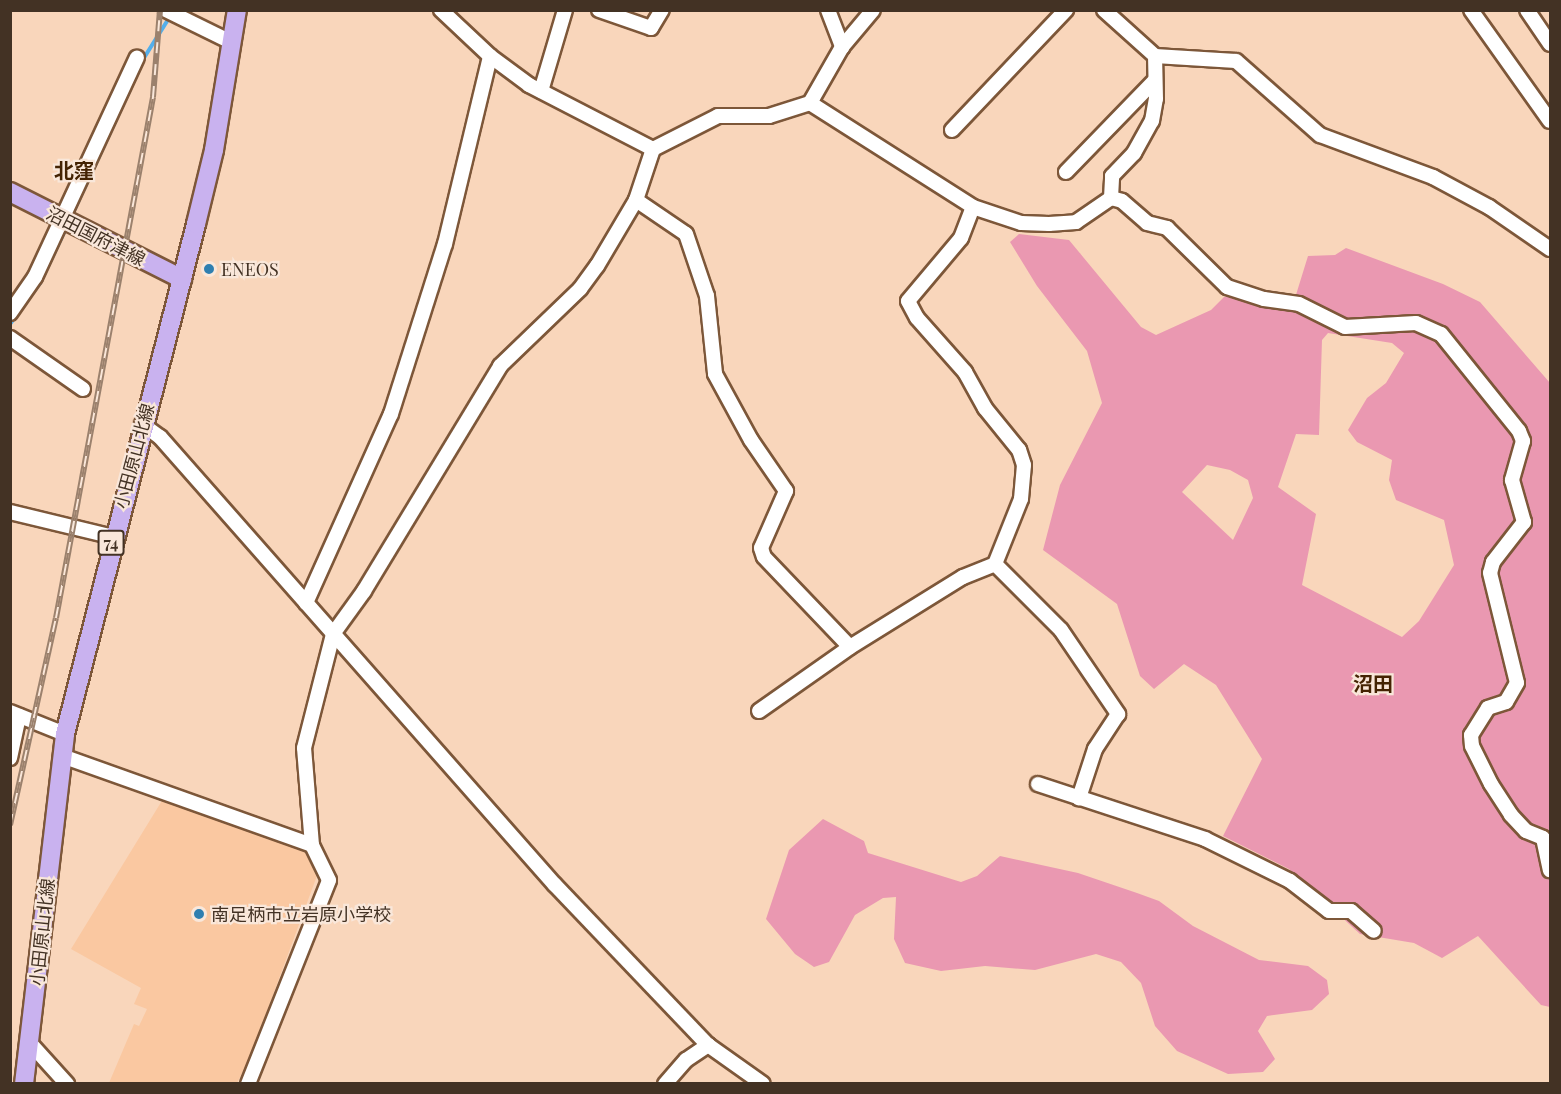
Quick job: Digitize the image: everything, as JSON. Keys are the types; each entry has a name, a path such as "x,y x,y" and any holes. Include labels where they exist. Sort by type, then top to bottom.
{"main road":[{"name":"小田原山北線","path":"24,1083 65,734 113,537 214,150 229,41 237,10"},
{"name":"沼田国府津線","path":"10,192 182,279"}],"street":[{"path":"166,10 229,41"},
{"path":"441,10 490,57 541,91 653,149"},
{"path":"541,91 565,10"},
{"path":"599,10 651,27 662,10"},
{"path":"828,10 843,47"},
{"path":"248,1083 329,880 312,845 304,748 333,634 364,591 500,366 580,289 636,200 653,149 718,116 769,116 810,103 843,47 873,10"},
{"path":"952,130 1066,10"},
{"path":"1104,10 1155,56 1236,61 1320,135 1433,177 1489,207 1551,249"},
{"path":"1471,10 1551,121"},
{"path":"1527,10 1551,44"},
{"path":"1111,198 1112,176 1134,153 1152,121 1155,56"},
{"path":"10,313 35,277 137,57"},
{"path":"306,603 391,414 445,244 490,57"},
{"path":"1066,172 1155,80"},
{"path":"810,103 973,207 1021,223 1049,224 1076,222 1111,198 1122,201 1147,223 1167,228 1227,287 1264,299 1299,304 1346,327 1416,323 1430,327 1441,334 1519,431 1522,454 1512,480 1524,522 1517,535 1498,554 1490,573 1517,683 1506,702 1488,708 1471,735 1482,765 1511,815 1526,831 1543,837 1551,870"},
{"path":"636,200 686,234 707,296 715,374 751,440 786,491 761,548 764,557 850,647"},
{"path":"759,711 850,647 963,578 994,564 1021,499 1024,465 1019,450 985,408 965,372 917,318 908,301 961,238 973,207"},
{"path":"10,338 83,389"},
{"path":"142,424 160,437 555,885 708,1045 763,1083"},
{"path":"10,512 113,537"},
{"path":"994,564 1061,630 1118,714 1095,749 1079,798"},
{"path":"10,758 15,714 65,734"},
{"path":"62,756 312,845"},
{"path":"1038,784 1205,839 1290,881 1329,911 1351,911 1374,931"},
{"path":"29,1042 67,1083"},
{"path":"665,1083 686,1060 708,1045"}],"shaded area":[{"path":"1019,234 1069,240 1141,327 1156,335 1211,310 1224,297 1295,298 1308,256 1335,255 1346,248 1443,284 1480,302 1550,383 1550,1007 1541,1005 1478,936 1442,958 1414,943 1360,934 1289,869 1223,836 1262,759 1216,685 1184,664 1154,689 1140,676 1117,604 1043,550 1060,485 1102,403 1087,351 1037,286 1010,242","holes":["1328,333 1392,343 1404,353 1386,383 1367,398 1348,430 1357,442 1392,460 1389,480 1396,500 1444,520 1454,565 1419,621 1402,637 1302,585 1316,514 1278,487 1296,434 1319,435 1322,340","1207,465 1230,470 1248,480 1253,498 1233,540 1182,492"]},
{"name":"南足柄市立岩原小学校","path":"163,799 305,850 318,873 249,1060 237,1083 109,1083 134,1024 139,1026 147,1009 134,1004 141,988 71,949"},
{"path":"823,819 864,841 868,853 961,882 977,876 1000,856 1078,873 1137,893 1159,901 1193,926 1259,960 1308,966 1327,980 1329,994 1312,1010 1267,1016 1258,1031 1275,1059 1263,1072 1228,1074 1177,1051 1155,1026 1141,983 1121,962 1096,954 1035,970 985,966 941,971 905,963 894,939 896,897 883,898 855,915 829,962 814,967 795,954 766,919 789,850"}],"waterway":[{"path":"142,61 171,15"},
{"path":"1490,25 1550,110"},
{"path":"71,217 132,85"},
{"path":"10,324 40,283 67,226"}],"railway":[{"path":"10,825 56,618 153,97 160,10"}],"place":[{"name":"ENEOS","path":"209,269"},
{"name":"南足柄市立岩原小学校","path":"199,914"}],"district":[{"name":"北窪","path":"74,169"},
{"name":"沼田","path":"1373,682"}]}
